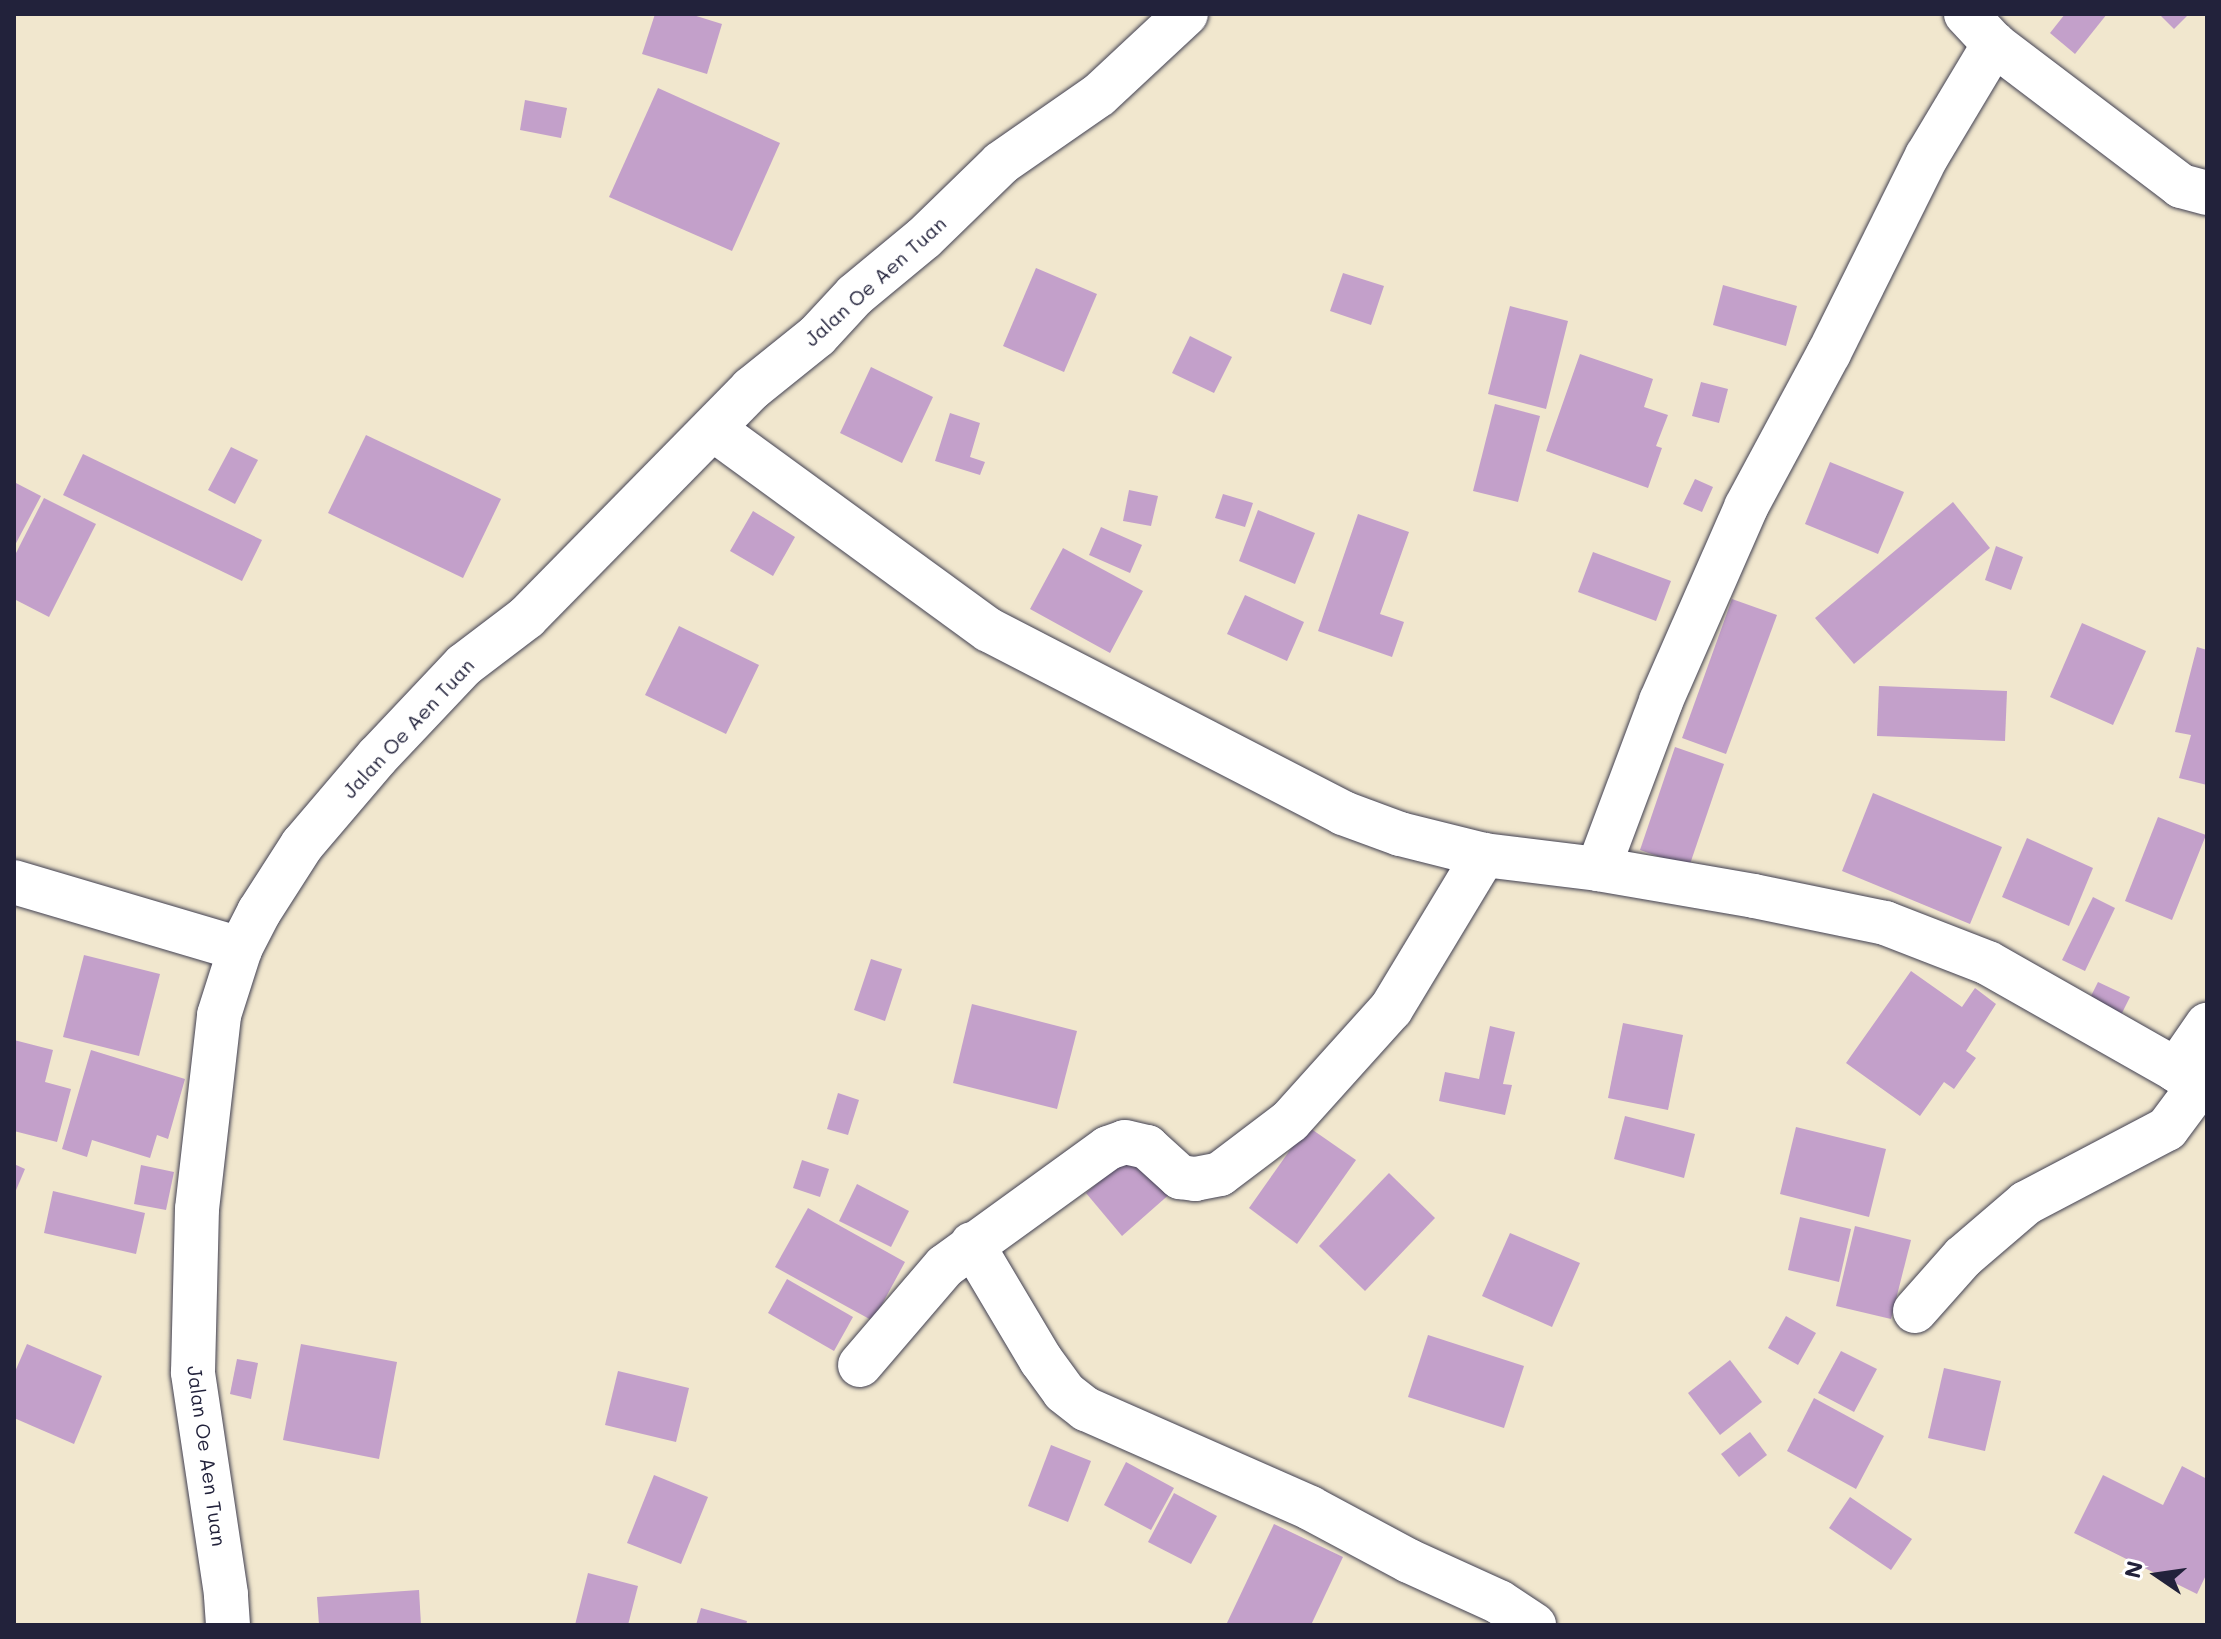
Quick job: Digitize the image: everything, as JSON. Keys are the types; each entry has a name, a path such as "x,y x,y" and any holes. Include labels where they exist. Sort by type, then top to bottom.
{"street":[{"name":"Jalan Oe Aen Tuan","path":"228,1625 193,1372 197,1209 219,1015 240,949 259,912 302,845 377,757 464,665 527,617 751,389 817,336 855,295 924,238 1001,163 1099,95 1186,14"},
{"path":"1598,869 1661,701 1746,507 1829,353 1927,156 1980,29 2181,186 2207,193"},
{"path":"713,429 989,630 1343,813 1400,834 1484,855 1598,869 1831,911 1932,939 1988,963 2194,1082"},
{"path":"860,1365 945,1266 1108,1148 1125,1142 1154,1151 1180,1177 1195,1179 1220,1174 1290,1121 1391,1009 1484,855"},
{"path":"14,882 240,949"},
{"path":"1915,1311 1963,1257 2017,1210 2167,1129 2194,1082 2207,1025"},
{"path":"972,1244 1041,1360 1064,1392 1086,1409 1310,1508 1409,1561 1499,1602 1534,1625"}],"building":[{"path":"655,14 690,14 722,24 707,74 642,54"},
{"path":"2065,14 2107,14 2075,54 2050,33"},
{"path":"2159,14 2189,14 2174,29"},
{"path":"658,88 780,143 732,251 609,197"},
{"path":"525,100 567,108 561,138 520,130"},
{"path":"1036,268 1097,294 1064,372 1003,346"},
{"path":"1343,273 1384,286 1371,325 1330,311"},
{"path":"1723,285 1797,306 1786,346 1713,325"},
{"path":"1510,306 1568,321 1546,409 1488,394"},
{"path":"1190,336 1232,357 1214,393 1172,373"},
{"path":"1580,354 1653,379 1644,407 1668,415 1656,446 1662,448 1648,488 1546,451"},
{"path":"871,367 933,397 902,463 840,433"},
{"path":"1701,382 1728,389 1719,423 1692,416"},
{"path":"1495,404 1540,416 1518,502 1473,491"},
{"path":"950,413 980,423 970,457 985,462 980,475 935,461"},
{"path":"366,435 501,499 463,578 328,513"},
{"path":"231,447 258,460 235,504 208,490"},
{"path":"83,454 262,540 242,581 63,495"},
{"path":"1830,462 1904,492 1878,554 1805,524"},
{"path":"1695,479 1713,487 1702,512 1683,504"},
{"path":"14,482 41,496 14,547"},
{"path":"1129,490 1158,496 1151,526 1123,521"},
{"path":"1223,494 1253,503 1245,527 1215,518"},
{"path":"44,498 96,524 49,617 14,599 14,557"},
{"path":"1953,502 1990,548 1854,664 1815,618"},
{"path":"1258,510 1315,533 1295,584 1239,561"},
{"path":"753,511 795,537 773,576 730,551"},
{"path":"1358,514 1409,532 1380,614 1404,622 1392,657 1318,631"},
{"path":"1101,527 1142,545 1130,573 1089,555"},
{"path":"1996,546 2023,557 2011,590 1985,580"},
{"path":"1063,548 1143,591 1110,653 1030,609"},
{"path":"1593,552 1671,581 1656,621 1578,592"},
{"path":"1245,595 1304,622 1287,661 1227,634"},
{"path":"1732,599 1777,615 1726,754 1682,738"},
{"path":"2082,623 2146,651 2113,725 2050,697"},
{"path":"679,626 759,665 726,734 645,695"},
{"path":"2197,647 2207,650 2207,785 2179,778 2191,735 2175,732"},
{"path":"1879,686 2007,691 2005,741 1877,736"},
{"path":"1675,747 1724,764 1689,867 1640,850"},
{"path":"1873,793 2002,847 1970,924 1842,871"},
{"path":"2158,817 2206,835 2172,920 2125,901"},
{"path":"2027,838 2093,868 2069,926 2002,897"},
{"path":"2093,897 2115,908 2085,971 2062,960"},
{"path":"84,955 160,974 139,1056 63,1037"},
{"path":"871,959 902,969 885,1021 854,1010"},
{"path":"1911,971 1962,1007 1975,988 1996,1004 1966,1051 1976,1058 1954,1089 1944,1082 1920,1116 1846,1063"},
{"path":"2098,982 2130,997 2121,1015 2089,1000"},
{"path":"972,1004 1077,1031 1057,1109 953,1083"},
{"path":"1623,1023 1683,1035 1668,1110 1608,1098"},
{"path":"1490,1026 1515,1032 1503,1084 1512,1085 1505,1115 1439,1101 1445,1072 1479,1079"},
{"path":"14,1040 53,1050 45,1082 71,1089 57,1142 14,1131"},
{"path":"91,1050 185,1079 168,1139 157,1135 150,1158 92,1140 87,1157 62,1149"},
{"path":"838,1093 859,1100 848,1135 827,1129"},
{"path":"1625,1116 1695,1134 1684,1178 1614,1159"},
{"path":"1307,1126 1356,1160 1297,1244 1249,1208"},
{"path":"1796,1127 1886,1149 1869,1217 1780,1194"},
{"path":"1136,1150 1172,1192 1122,1236 1086,1193"},
{"path":"802,1160 829,1169 820,1197 793,1188"},
{"path":"14,1164 25,1169 14,1195"},
{"path":"141,1165 174,1172 166,1210 134,1204"},
{"path":"1389,1173 1435,1218 1365,1291 1319,1246"},
{"path":"857,1184 909,1211 891,1247 839,1221"},
{"path":"53,1191 145,1213 136,1254 44,1233"},
{"path":"808,1208 905,1262 873,1321 775,1267"},
{"path":"1800,1217 1851,1229 1839,1282 1788,1270"},
{"path":"1855,1226 1911,1240 1891,1319 1836,1306"},
{"path":"1510,1233 1580,1263 1552,1327 1482,1296"},
{"path":"787,1279 853,1317 834,1351 768,1313"},
{"path":"1786,1316 1816,1333 1798,1365 1768,1348"},
{"path":"1428,1335 1524,1366 1504,1428 1408,1397"},
{"path":"27,1344 102,1376 74,1444 14,1418 14,1374"},
{"path":"301,1344 397,1362 379,1459 283,1440"},
{"path":"1841,1351 1877,1369 1854,1412 1818,1393"},
{"path":"237,1359 258,1363 251,1399 230,1394"},
{"path":"1730,1360 1762,1402 1720,1435 1688,1393"},
{"path":"1944,1368 2001,1381 1985,1451 1928,1438"},
{"path":"618,1371 689,1388 676,1442 605,1425"},
{"path":"1814,1398 1884,1436 1856,1489 1787,1451"},
{"path":"1750,1432 1767,1455 1739,1477 1721,1454"},
{"path":"1051,1445 1091,1461 1068,1522 1028,1506"},
{"path":"1126,1462 1174,1488 1151,1530 1104,1505"},
{"path":"2182,1466 2207,1479 2207,1573 2197,1594 2074,1533 2103,1475 2163,1505"},
{"path":"654,1475 708,1497 681,1564 627,1543"},
{"path":"1174,1493 1217,1516 1191,1564 1148,1542"},
{"path":"1850,1497 1912,1539 1891,1570 1829,1528"},
{"path":"1274,1524 1343,1557 1311,1625 1226,1625"},
{"path":"588,1573 638,1586 628,1625 575,1625"},
{"path":"419,1590 421,1625 319,1625 317,1597"},
{"path":"701,1608 747,1621 746,1625 696,1625"}]}
